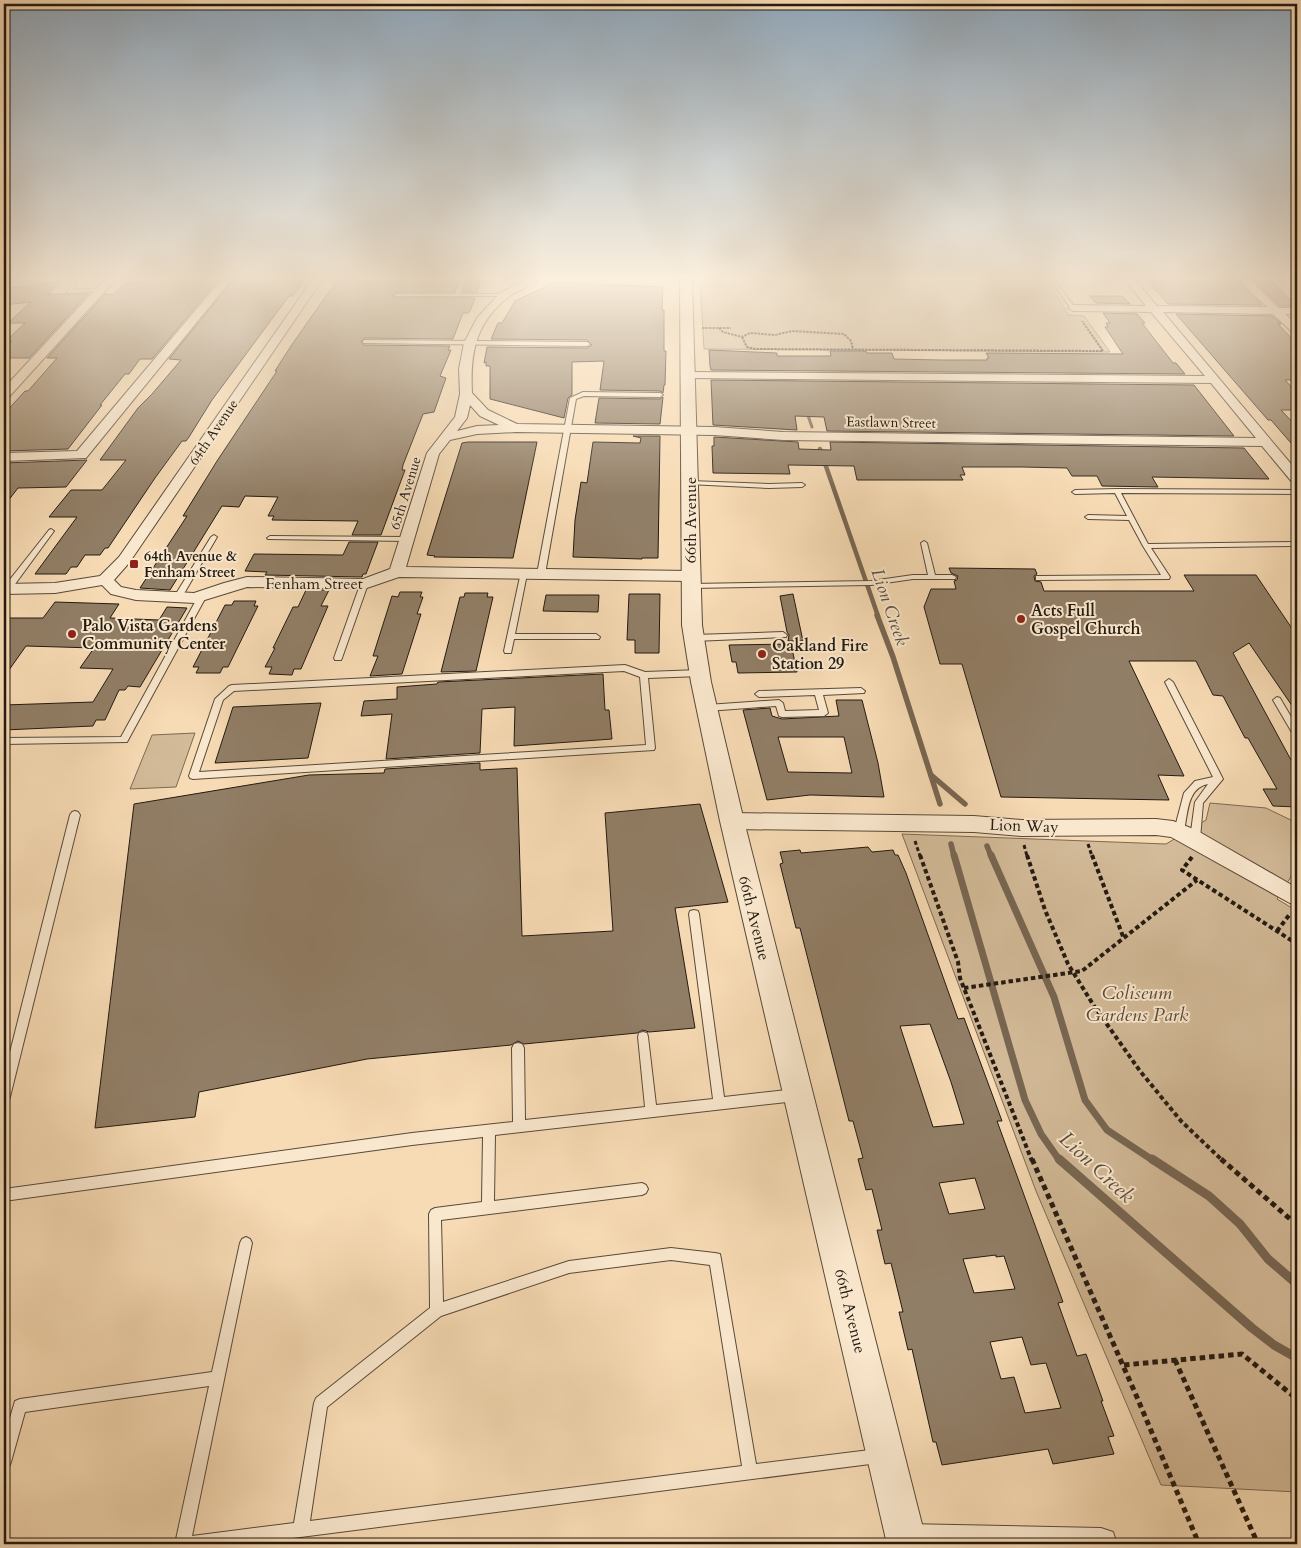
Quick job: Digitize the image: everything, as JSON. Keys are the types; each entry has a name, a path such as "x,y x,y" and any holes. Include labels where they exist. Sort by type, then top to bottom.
{"street":[{"path":"4,395 43,352"},
{"path":"4,457 81,455 166,352"},
{"name":"64th Avenue","path":"105,580 124,560 267,352"},
{"name":"65th Avenue","path":"397,572 433,452 461,418 466,394 465,368 468,352"},
{"name":"66th Avenue","path":"687,352 690,430 691,581 694,638 700,673 732,821 907,1542"},
{"path":"1191,352 1297,479"},
{"path":"688,374 1215,380"},
{"name":"Eastlawn Street","path":"466,394 484,413 516,428"},
{"name":"Eastlawn Street","path":"446,437 477,430 516,428 690,430 783,436 1266,442"},
{"name":"Fenham Street","path":"105,580 116,591 136,595 195,598 247,582 364,584 397,572 541,574 691,581"},
{"path":"5,589 56,588 105,580"},
{"name":"Lion Way","path":"732,821 908,822 974,824 1021,828 1156,827 1187,835 1295,905"},
{"path":"907,1542 1086,1544"}],"lane":[{"path":"541,574 574,398 583,394 660,395"},
{"path":"690,483 768,486 802,485"},
{"path":"1039,578 1166,577 1146,546 1117,491"},
{"path":"1075,492 1297,492"},
{"path":"1088,517 1131,518"},
{"path":"5,589 51,531"},
{"path":"178,597 214,537"},
{"path":"270,538 407,539"},
{"path":"924,543 932,577"},
{"path":"1146,546 1297,544"},
{"path":"508,651 523,574"},
{"path":"691,581 856,584 913,577 952,577"},
{"path":"338,658 364,584"},
{"path":"4,741 124,740 203,595"},
{"path":"694,638 783,635"},
{"path":"511,636 596,637"},
{"path":"644,675 651,748 193,776 220,699 232,688 626,668 644,675 700,673"},
{"path":"1168,682 1219,779"},
{"path":"759,694 861,691"},
{"path":"707,708 779,703 782,714 824,713 818,692"},
{"path":"1277,700 1297,734"},
{"path":"1187,835 1199,802 1219,779"},
{"path":"1187,835 1187,795 1198,783 1219,779"},
{"path":"4,1097 74,815"},
{"path":"694,914 720,1103"},
{"path":"643,1037 651,1111"},
{"path":"518,1048 519,1127"},
{"path":"4,1196 489,1130 798,1094"},
{"path":"488,1208 489,1130"},
{"path":"437,1311 435,1214 642,1189"},
{"path":"184,1544 246,1243"},
{"path":"301,1530 321,1403 437,1311 569,1267 671,1254 715,1259 750,1472"},
{"path":"4,1462 20,1406 218,1378"},
{"path":"188,1544 886,1455"}],"path":[{"path":"908,822 958,962 960,978 1027,1147 1163,1452 1199,1544"},
{"path":"1082,827 1124,939"},
{"path":"1021,828 1026,852 1045,910 1068,964 1094,1006 1140,1071 1181,1120 1239,1176 1297,1225"},
{"path":"1187,835 1194,854 1182,870 1297,944"},
{"path":"964,988 1082,971 1197,880"},
{"path":"1277,931 1295,905"},
{"path":"1124,1365 1242,1354 1297,1399"},
{"path":"1175,1360 1258,1544"}],"green space":[{"path":"195,733 176,787 130,789 152,735"},
{"name":"Coliseum Gardens Park","path":"1210,803 1266,808 1297,823 1297,867 1277,899 1297,911 1297,1492 1161,1485 1036,1191 902,834 1166,844 1206,820"}],"building":[{"path":"6,352 34,352 29,358 4,358"},
{"path":"52,352 158,352 152,359 140,359 129,374 125,374 68,449 4,451 4,414 25,391 28,391 57,358 47,358"},
{"path":"174,352 247,352 212,400 189,437 186,441 182,441 155,478 108,548 105,548 100,555 85,555 77,567 71,567 66,574 35,574 77,517 49,517 71,490 102,490 126,460 100,460 138,408 181,360 169,359"},
{"path":"287,352 450,352 440,376 446,378 434,412 423,414 403,465 402,470 405,470 381,535 352,535 358,521 272,520 274,516 268,516 278,497 245,496 239,507 222,506 170,590 140,588 187,516 183,516 217,461 277,371 275,371"},
{"path":"486,352 666,352 665,385 663,393 660,391 600,390 604,361 572,362 572,395 568,398 564,418 490,399 490,366 486,366 486,362 484,363"},
{"path":"709,352 777,353 777,356 831,356 830,352 892,353 894,359 941,360 987,360 989,358 986,353 1123,354 1122,352 1165,352 1185,374 711,370"},
{"path":"1209,352 1297,352 1297,374 1291,374 1297,380 1285,380 1297,393 1297,410 1281,410 1297,427 1297,450 1271,420 1268,420"},
{"path":"711,380 1194,385 1234,436 827,431 824,417 795,416 797,430 713,425"},
{"path":"663,397 660,424 595,423 599,398 660,399"},
{"path":"633,436 660,436 658,558 573,557 575,520 581,482 587,483 593,442 640,443 641,438"},
{"path":"714,437 798,442 799,449 831,450 830,442 1244,448 1269,479 1152,477 1158,487 1102,486 1097,476 1072,476 1067,468 1022,467 962,467 965,475 960,475 963,480 857,480 854,466 788,465 790,474 713,473 712,446 714,446"},
{"path":"537,442 513,558 434,557 427,555 462,443"},
{"path":"87,460 66,487 18,488 4,506 4,463"},
{"path":"349,542 378,542 366,574 363,574 362,577 265,575 267,572 245,571 254,554 343,555"},
{"path":"949,568 1035,569 1037,574 1034,576 1035,581 1041,582 1044,591 1194,591 1184,575 1256,575 1297,636 1297,713 1249,643 1233,653 1297,771 1297,807 1273,806 1263,789 1277,789 1248,738 1245,738 1223,696 1213,695 1196,661 1129,661 1184,776 1158,775 1169,800 1001,797 962,664 940,664 924,607 931,589 956,589 954,581 957,580 958,576 951,573"},
{"path":"306,590 329,590 321,606 328,606 301,669 294,669 292,675 269,674 272,667 265,667 275,648 273,648 293,607 298,607"},
{"path":"400,592 422,592 420,597 423,597 417,614 421,614 402,674 370,676 378,656 373,656 392,596 398,597"},
{"path":"465,593 488,593 487,597 493,597 476,671 441,672 460,597 464,597"},
{"path":"629,594 660,594 659,653 635,653 635,640 627,640"},
{"path":"793,594 803,641 788,641 789,635 780,596"},
{"path":"546,595 599,595 598,612 543,611"},
{"path":"234,601 256,601 254,606 258,606 228,667 223,667 220,673 196,673 199,667 193,667 225,605 232,605"},
{"path":"55,602 119,604 110,618 159,620 167,607 187,608 140,687 128,686 125,690 119,690 105,720 96,720 93,726 4,730 4,705 93,702 113,669 80,668 94,648 26,646 4,677 4,618 43,618"},
{"name":"Oakland Fire Station 29","path":"791,644 797,672 738,673 736,662 732,662 729,645"},
{"path":"603,674 605,710 609,710 612,739 514,746 515,707 482,709 480,753 386,759 392,714 361,716 364,701 397,699 397,687 437,684 438,682"},
{"path":"836,700 862,700 878,763 884,797 810,795 767,800 743,710 770,708 772,716 782,719 839,716","holes":["778,737 844,737 852,773 788,772"]},
{"path":"321,703 308,758 215,763 233,707"},
{"path":"480,763 480,770 517,768 522,936 613,931 605,813 700,804 728,902 675,908 695,1028 649,1032 643,1030 637,1033 524,1044 518,1041 511,1045 367,1059 199,1092 195,1117 95,1128 134,804 309,775 384,773 385,769"},
{"path":"868,847 872,852 893,850 895,855 898,855 958,1019 964,1018 1002,1121 997,1121 1063,1302 1058,1303 1077,1356 1086,1354 1103,1401 1101,1401 1114,1436 1108,1437 1114,1454 1053,1464 1048,1449 942,1465 936,1442 933,1442 912,1349 908,1350 899,1312 903,1312 891,1263 885,1264 877,1230 882,1230 872,1189 866,1190 858,1159 863,1158 853,1121 849,1121 800,928 796,928 780,864 783,863 780,852 800,850 801,853","holes":["930,1024 964,1124 933,1127 900,1026","975,1178 985,1209 949,1214 939,1183","996,1255 996,1257 1004,1256 1015,1289 974,1293 963,1259","1022,1337 1031,1365 1046,1363 1061,1408 1025,1413 1014,1377 1001,1379 990,1342"]}],"waterway":[{"name":"Lion Creek","path":"806,410 812,427"},
{"name":"Lion Creek","path":"820,449 878,616"},
{"name":"Lion Creek","path":"877,615 893,657 940,804"},
{"name":"Lion Creek","path":"931,775 965,804"},
{"name":"Lion Creek","path":"951,844 954,856"},
{"name":"Lion Creek","path":"987,846 991,856"},
{"name":"Lion Creek","path":"954,855 1025,1100 1041,1134 1060,1161"},
{"name":"Lion Creek","path":"991,855 1054,997 1085,1100 1107,1130 1154,1161"},
{"name":"Lion Creek","path":"1059,1159 1252,1328 1274,1345 1297,1358"},
{"name":"Lion Creek","path":"1152,1159 1209,1196 1240,1224 1268,1259 1297,1284"}],"place":[{"name":"64th Avenue & Fenham Street","path":"134,564"},
{"name":"Acts Full Gospel Church","path":"1021,619"},
{"name":"Palo Vista Gardens Community Center","path":"72,634"},
{"name":"Oakland Fire Station 29","path":"762,654"}]}
